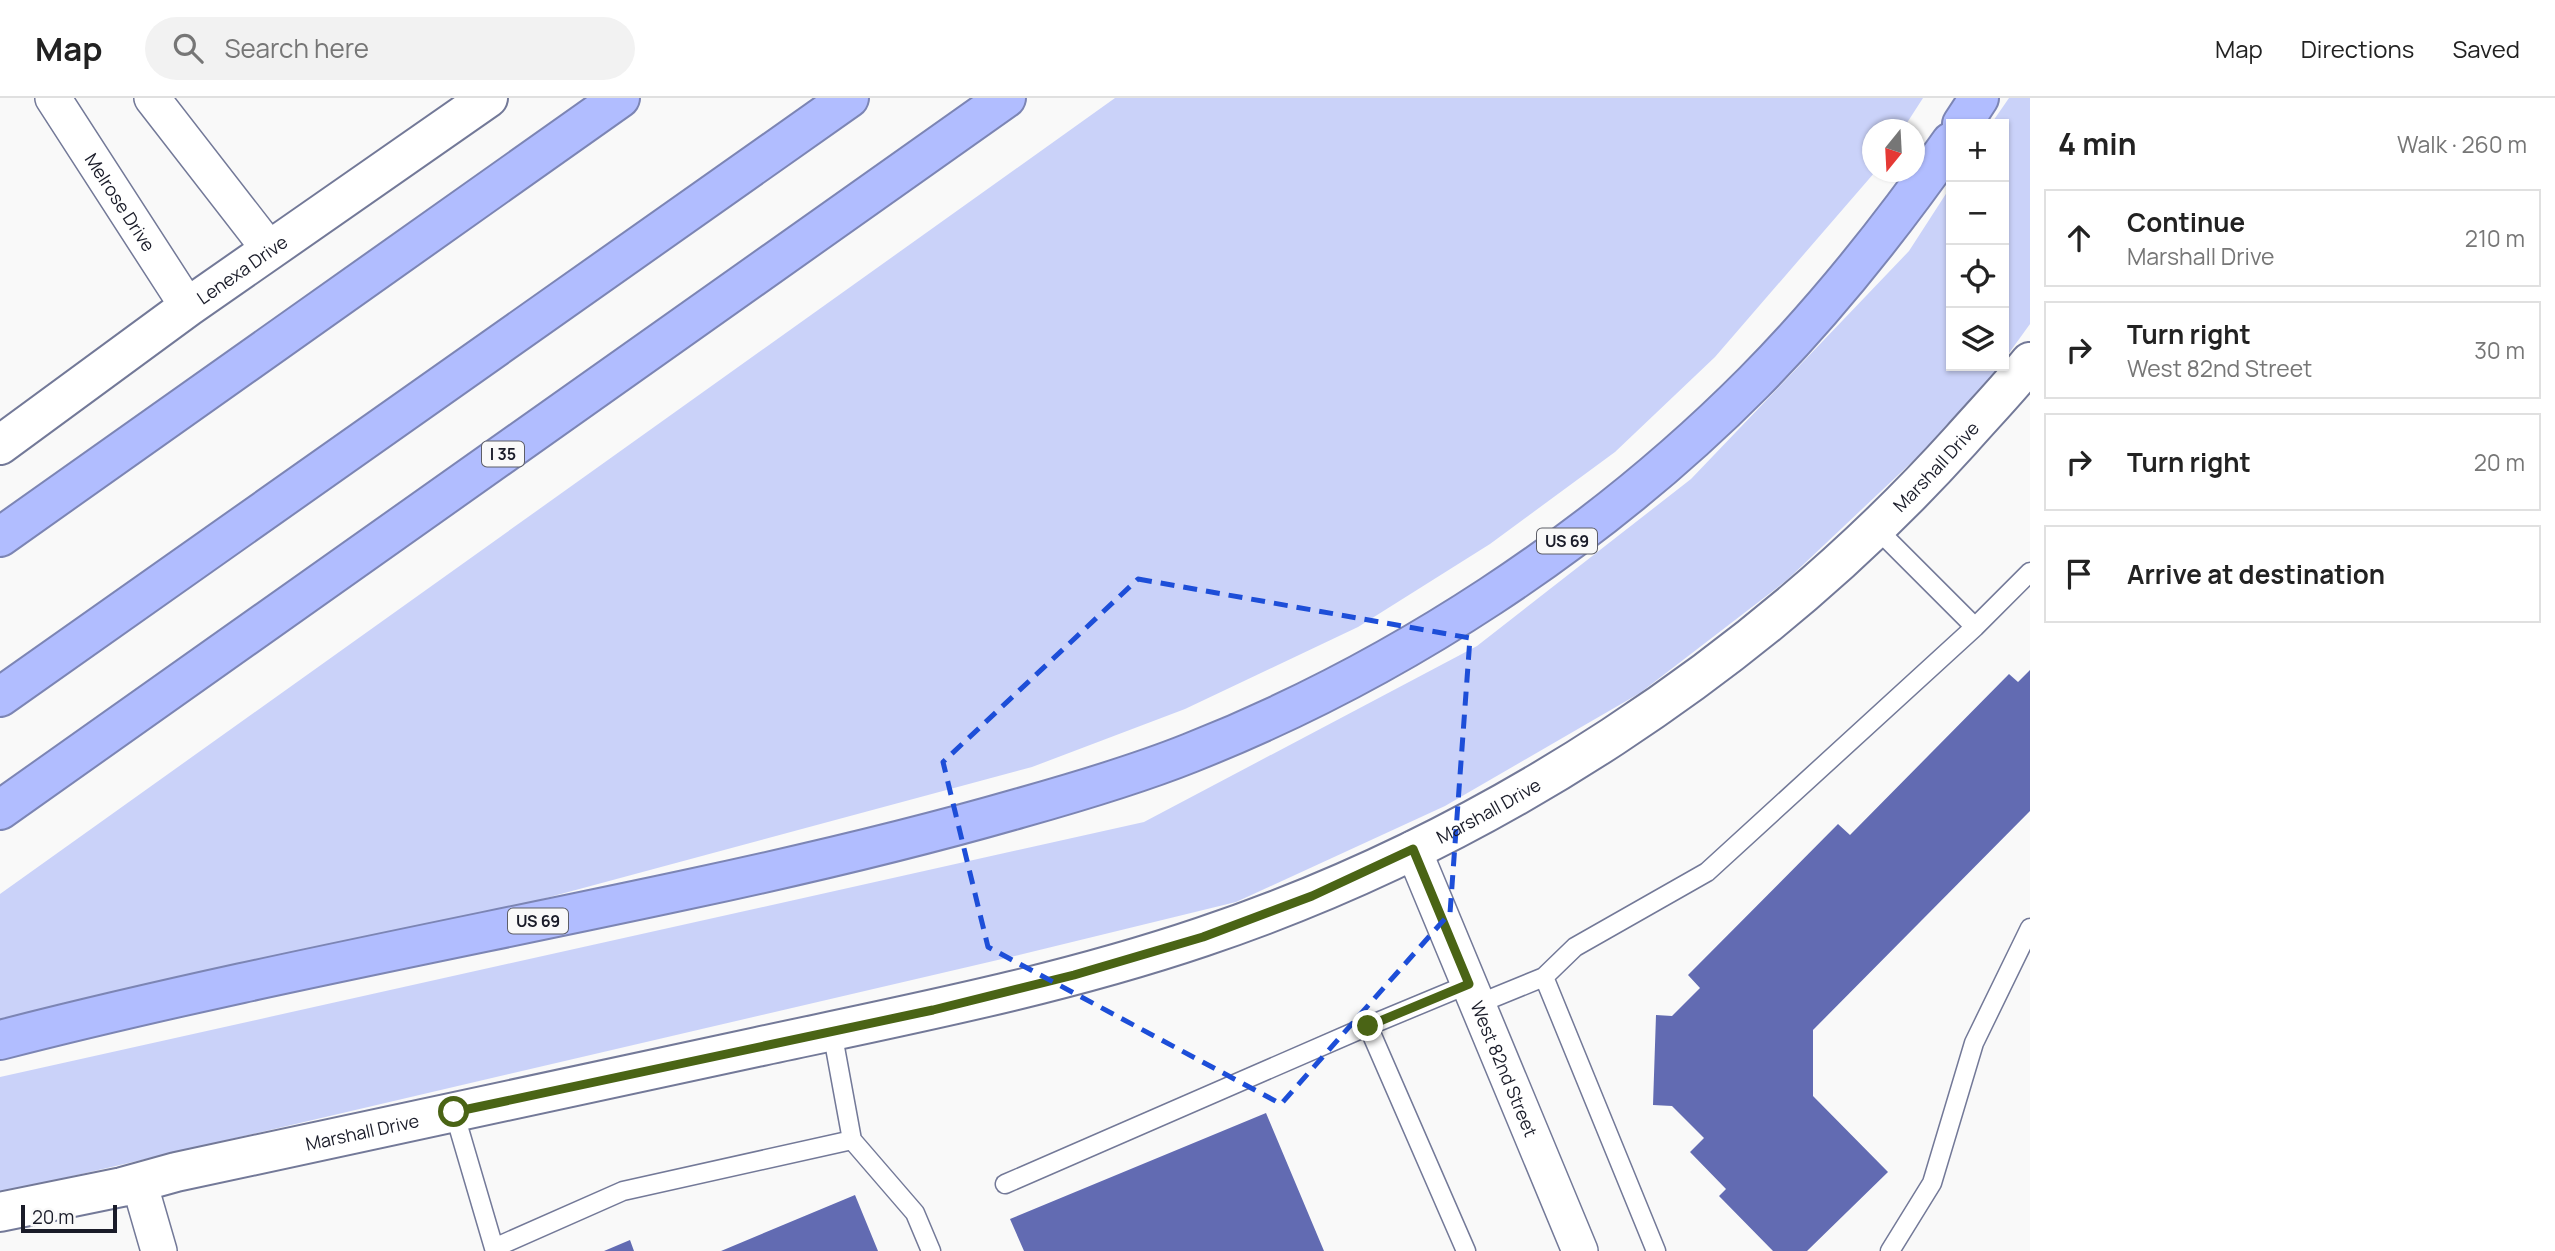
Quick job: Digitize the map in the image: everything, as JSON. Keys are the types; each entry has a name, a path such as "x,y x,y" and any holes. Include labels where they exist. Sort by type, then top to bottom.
{"highway":[{"path":"0,537 620,98"},
{"path":"0,697 849,98"},
{"name":"I 35","path":"0,810 1006,98"},
{"path":"1965,119 1979,98"},
{"name":"US 69","path":"0,1040 117,1010 794,867 938,831 1074,793 1189,753 1308,700 1403,650 1497,592 1600,517 1672,458 1754,382 1831,298 1901,213 1946,149"}],"street":[{"name":"Melrose Drive","path":"53,98 188,307"},
{"path":"152,98 270,250"},
{"name":"Lenexa Drive","path":"0,445 188,307 488,98"},
{"name":"Marshall Drive","path":"0,1212 832,1031 1074,975 1203,937 1312,896 1413,849 1555,775 1640,719 1774,619 1876,528 1917,488 2030,362"},
{"name":"West 82nd Street","path":"1413,849 1580,1251"},
{"path":"139,1182 159,1251"}],"lane":[{"path":"1876,528 1975,627"},
{"path":"1005,1184 1368,1026 1474,994 1544,977 1575,947 1707,872 1975,627 2030,572"},
{"path":"1890,1251 1932,1183 1974,1043 2030,928"},
{"path":"1544,977 1656,1251"},
{"path":"1368,1026 1466,1251"},
{"path":"832,1031 852,1140 915,1213 931,1251"},
{"path":"454,1112 492,1250 623,1191 852,1140"}],"highlighted area":[{"path":"1138,579 1470,638 1450,913 1281,1104 988,947 943,762"}],"shaded area":[{"path":"1115,98 1923,98 1909,119 1862,119 1862,182 1866,182 1715,357 1615,452 1490,544 1358,627 1185,709 1032,767 0,1045 0,894"},
{"path":"2009,98 2030,98 2030,324 2009,353 2009,119 1994,119"},
{"path":"1946,194 1946,371 1996,371 1970,407 1787,580 1640,693 1445,806 1236,902 0,1193 0,1077 1144,822 1477,646 1691,479 1909,251"}],"building":[{"path":"2030,670 2030,811 1813,1030 1813,1096 1888,1172 1807,1251 1773,1251 1719,1196 1726,1189 1690,1152 1704,1138 1672,1106 1653,1105 1656,1015 1672,1016 1700,988 1688,975 1838,824 1850,835 2009,674 2018,682"},
{"path":"1266,1113 1324,1251 1024,1251 1010,1219"},
{"path":"855,1195 878,1251 721,1251"},
{"path":"630,1240 634,1251 604,1251"}],"route":[{"path":"454,1112 933,1010 1074,975 1203,937 1312,896 1413,849 1469,984 1368,1026"}]}
